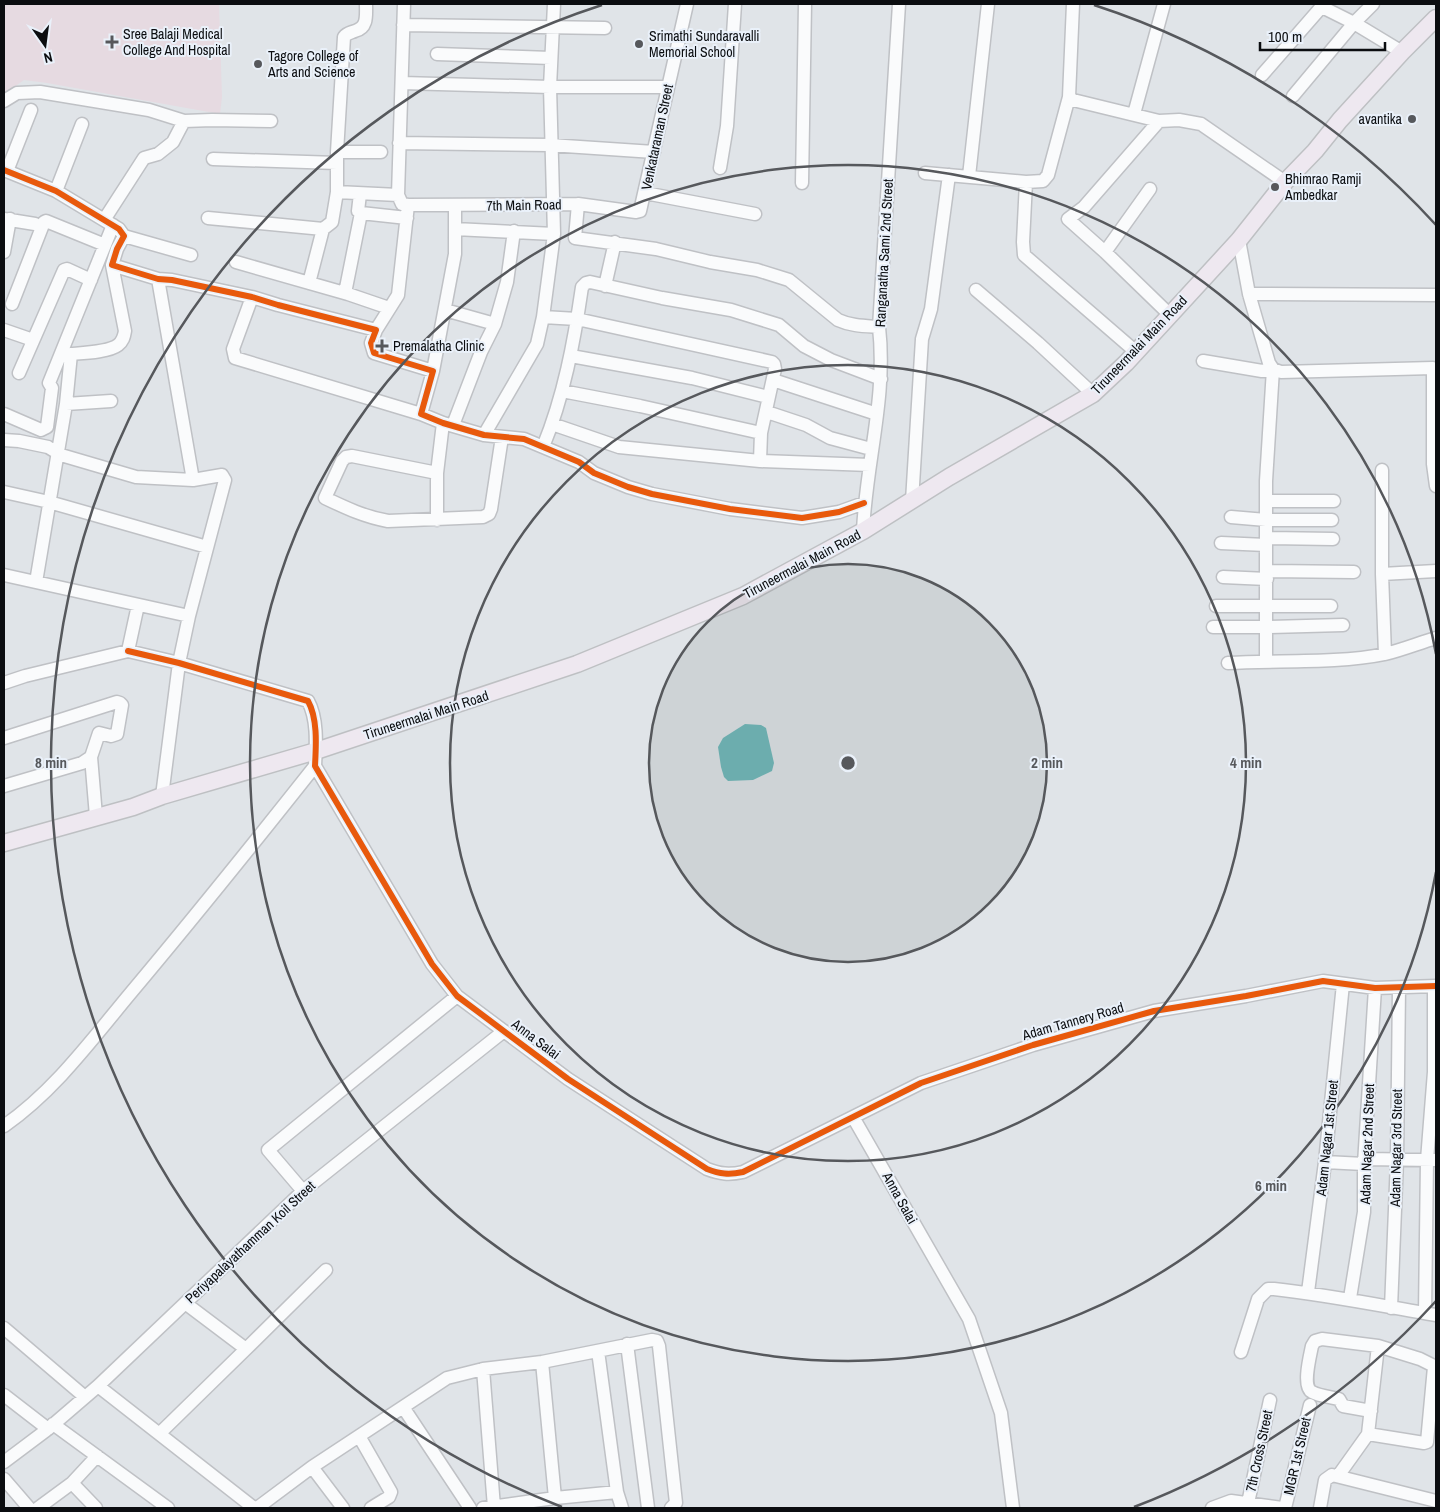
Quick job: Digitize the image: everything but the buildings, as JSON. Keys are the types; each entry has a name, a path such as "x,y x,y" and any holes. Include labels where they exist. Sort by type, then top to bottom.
{"main road":[{"name":"Tiruneermalai Main Road","path":"4,843 162,796 315,759 578,664 743,596 863,531 949,477 1093,394 1239,240 1340,120 1436,18"}],"street":[{"path":"309,283 323,229 332,222 337,192 337,158 344,37 347,34 361,30 364,25 366,4"},
{"path":"404,4 398,195 402,204 408,205 407,218 398,295 376,330 371,343 374,353 433,371"},
{"path":"484,435 537,344 543,317 554,234 550,145 550,86 554,4"},
{"name":"Venkataraman Street","path":"640,211 686,4"},
{"path":"720,168 727,126 735,4"},
{"path":"802,183 805,4"},
{"name":"Ranganatha Sami 2nd Street","path":"863,531 864,503 881,379 882,350 879,327 899,4"},
{"path":"970,176 988,4"},
{"path":"925,173 1026,182 1043,181 1048,175 1069,97 1073,4"},
{"path":"1134,114 1164,4"},
{"path":"1293,96 1372,4"},
{"path":"1262,75 1323,5 1402,52"},
{"path":"404,26 606,28"},
{"path":"437,54 551,58"},
{"path":"402,83 668,87"},
{"path":"4,101 17,93 40,92 149,110 184,121 271,121"},
{"path":"1069,97 1073,100 1159,121 1179,120 1200,124 1286,182"},
{"path":"30,110 5,170 56,191 119,229 124,236 191,256"},
{"path":"4,414 42,430 47,427 52,388 49,383 105,245 108,223 144,158 158,154 173,142 184,121"},
{"path":"1159,121 1084,207 1068,219 1169,314"},
{"path":"56,191 82,124"},
{"path":"399,143 550,145 654,152"},
{"path":"212,159 337,158 381,152"},
{"path":"912,501 922,339 931,308 950,175"},
{"path":"1026,182 1024,255 1135,351"},
{"path":"1105,252 1150,189"},
{"path":"337,192 398,195"},
{"path":"645,193 755,214"},
{"path":"345,293 361,213 358,211 360,194"},
{"path":"578,204 575,238 656,249 710,262 758,270 789,280 838,320 854,326 879,327"},
{"name":"7th Main Road","path":"408,205 578,204 640,211"},
{"path":"421,414 433,371 455,254 455,205"},
{"path":"361,213 407,218"},
{"path":"208,218 323,229"},
{"path":"4,252 7,219 35,224"},
{"path":"12,304 44,222 46,221 105,245"},
{"path":"455,229 554,234"},
{"path":"437,520 437,473 448,424 495,324 507,282 514,231"},
{"path":"36,582 66,404 71,354 101,351 117,346 123,340 125,331 124,319 112,265 124,236"},
{"path":"1239,240 1249,294 1269,363 1273,370 1266,481 1266,661"},
{"path":"606,286 615,242"},
{"path":"236,262 345,293 389,308"},
{"path":"112,265 158,279 172,280 252,296 278,305 376,330"},
{"path":"19,373 64,270 67,269 91,280"},
{"path":"158,279 194,480"},
{"path":"543,447 552,424 571,356 582,287 590,282 662,298 731,310 779,325 804,346 831,360 881,379"},
{"path":"976,290 1038,343 1093,394"},
{"path":"1249,294 1436,294"},
{"path":"252,296 233,349 235,358 484,435 524,439 579,462 594,473 628,488 730,509 802,518 839,512 864,503"},
{"path":"445,310 495,324"},
{"path":"543,317 577,319 772,362 775,369 762,433 760,461"},
{"path":"4,330 33,340"},
{"path":"571,356 692,378 768,397"},
{"path":"1203,361 1262,371 1273,370 1281,372 1433,368 1436,486"},
{"path":"773,380 877,414"},
{"path":"562,391 762,433"},
{"path":"66,404 111,401"},
{"path":"766,413 806,425 830,438 871,449"},
{"path":"552,424 619,446 760,461 870,466"},
{"path":"437,473 352,456 346,457 342,461 326,498 352,512 388,521 483,517 489,514 491,509 502,437"},
{"path":"4,440 48,447 57,452 136,477 194,480 222,475 225,480 189,616 179,664 162,796"},
{"path":"1382,470 1382,574 1385,654"},
{"path":"4,492 49,502 207,546"},
{"path":"1266,501 1334,501"},
{"path":"1231,517 1266,520 1332,520"},
{"path":"1222,543 1333,539"},
{"path":"1382,574 1436,570"},
{"path":"1223,577 1354,572"},
{"path":"4,576 189,616"},
{"path":"128,651 138,605"},
{"path":"1216,606 1331,606"},
{"path":"1213,627 1344,625"},
{"path":"1228,662 1331,659 1385,654 1436,638"},
{"path":"4,683 25,676 128,651 308,701 313,714 315,759 216,891 70,1067 26,1111 4,1126"},
{"path":"4,738 120,702 122,708 117,734 112,736 99,733 91,757 96,816"},
{"path":"4,786 82,763 91,757"},
{"name":"Anna Salai","path":"315,759 432,964 457,996 568,1079 706,1169 719,1174 743,1172 853,1117 969,1319 1001,1413 1013,1508"},
{"name":"Adam Tannery Road","path":"853,1117 921,1083 1033,1045 1154,1011 1246,996 1311,982 1323,981 1375,988 1435,986"},
{"name":"Adam Nagar 1st Street","path":"1308,1292 1326,1162 1343,984"},
{"path":"1241,1352 1258,1299 1268,1289 1274,1288 1350,1298 1390,1308 1430,1314 1435,986"},
{"name":"Adam Nagar 2nd Street","path":"1350,1298 1364,1212 1364,1161 1375,988"},
{"name":"Adam Nagar 3rd Street","path":"1390,1308 1397,1160 1399,988"},
{"path":"303,1191 268,1150 457,996"},
{"name":"Periyapalayathamman Koil Street","path":"4,1462 51,1426 98,1386 303,1191 504,1031"},
{"path":"1326,1162 1432,1160"},
{"path":"160,1434 326,1270"},
{"path":"185,1303 246,1349"},
{"path":"4,1328 85,1397"},
{"path":"1368,1434 1424,1444 1427,1442 1435,1367 1420,1359 1378,1346 1322,1339 1315,1341 1312,1346 1306,1382 1308,1388 1312,1392 1339,1398 1343,1406 1371,1412"},
{"path":"98,1386 256,1508 312,1467 447,1378 483,1369 542,1362 655,1340 659,1346 676,1503 671,1508"},
{"path":"627,1344 648,1508"},
{"path":"1338,1476 1368,1434 1378,1346"},
{"path":"598,1351 617,1492 622,1508"},
{"path":"542,1362 555,1498"},
{"path":"483,1369 489,1508 555,1498 617,1492"},
{"path":"4,1394 97,1456 168,1508"},
{"name":"7th Cross Street","path":"1248,1503 1270,1400"},
{"name":"MGR 1st Street","path":"1283,1508 1310,1405"},
{"path":"403,1407 470,1508"},
{"path":"359,1436 391,1492 389,1497 372,1508"},
{"path":"38,1508 72,1483 97,1456"},
{"path":"312,1467 343,1508"},
{"path":"1320,1508 1325,1480 1332,1475 1436,1501"},
{"path":"4,1479 29,1508"},
{"path":"72,1483 96,1508"},
{"path":"1212,1508 1248,1503 1283,1508"}],"shaded area":[{"name":"Sree Balaji Medical College And Hospital","path":"4,4 219,4 222,97 220,114 24,80 4,94"}],"water":[{"path":"745,724 761,725 766,728 774,763 772,771 753,780 728,781 724,777 721,767 718,747 723,738"}],"cycle path":[{"path":"4,170 56,191 119,229 124,236 112,265 158,279 172,280 252,297 376,330 371,343 374,353 433,371 421,414 443,423 484,435 524,439 579,462 594,473 628,487 652,494 730,509 802,518 839,512 864,503"},
{"path":"128,651 179,663 308,701 315,724 315,766 432,964 457,996 568,1079 707,1169 716,1172 729,1174 743,1172 921,1083 1033,1045 1154,1011 1323,981 1375,988 1436,986"}],"place":[{"name":"Sree Balaji Medical College And Hospital","path":"112,42"},
{"name":"Srimathi Sundaravalli Memorial School","path":"639,44"},
{"name":"Tagore College of Arts and Science","path":"258,64"},
{"name":"avantika","path":"1412,119"},
{"name":"Bhimrao Ramji Ambedkar","path":"1275,187"},
{"name":"Premalatha Clinic","path":"382,346"}]}
